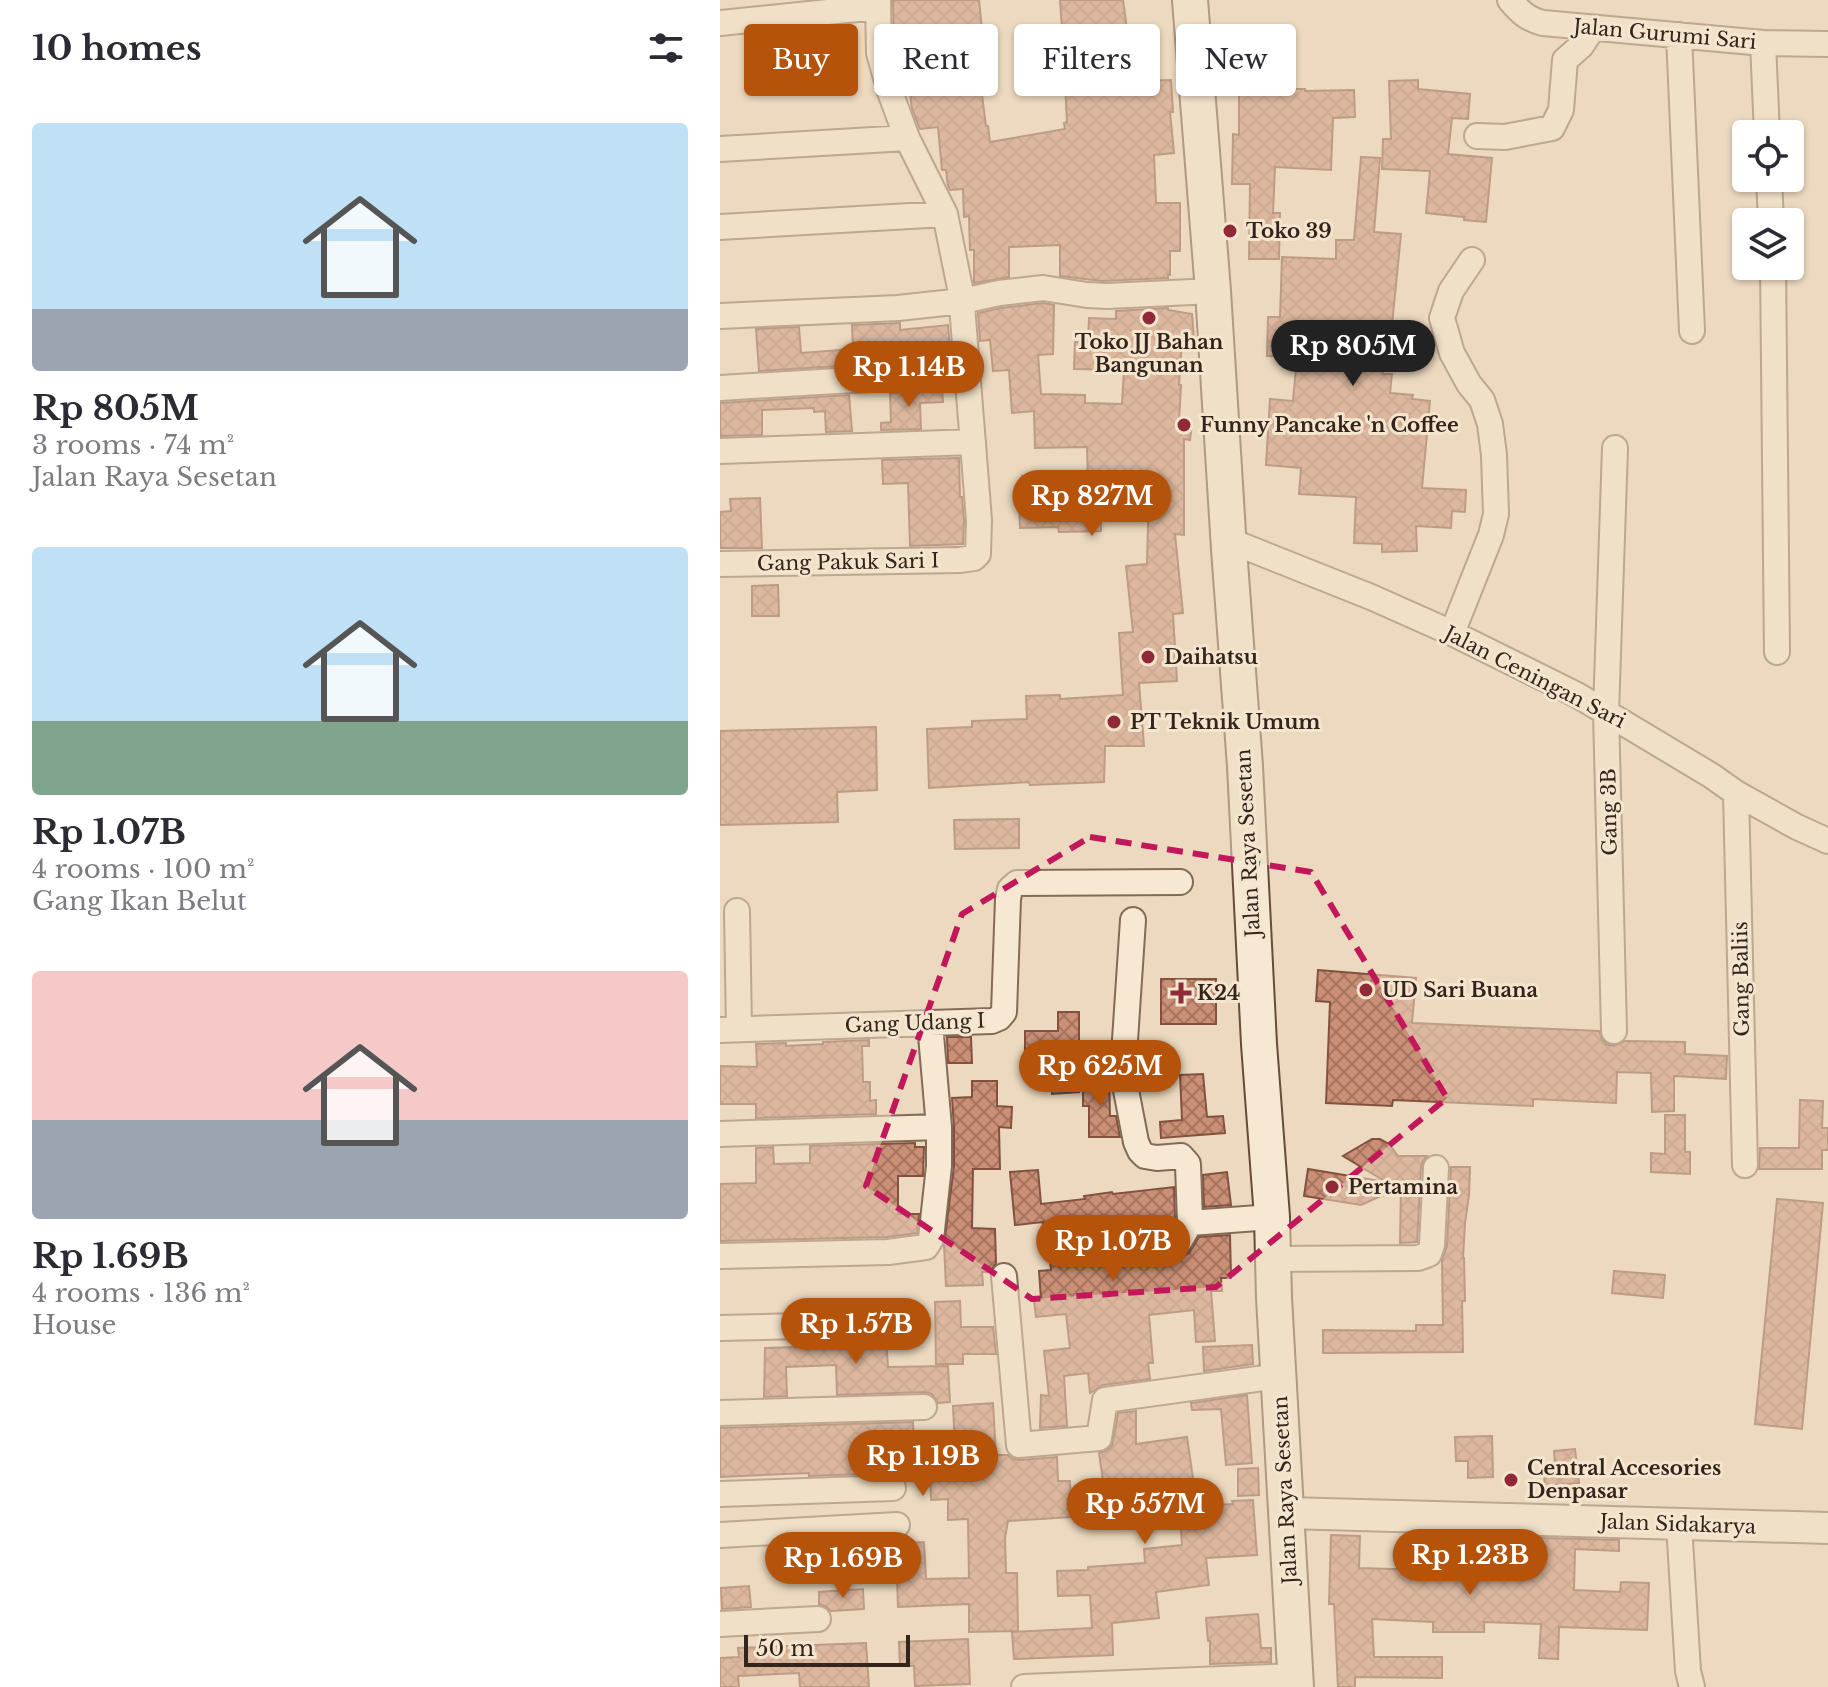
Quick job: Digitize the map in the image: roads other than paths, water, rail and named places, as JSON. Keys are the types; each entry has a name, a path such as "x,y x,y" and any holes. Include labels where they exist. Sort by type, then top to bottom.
{"main road":[{"name":"Jalan Raya Sesetan","path":"1190,0 1245,766 1295,1681"}],"street":[{"name":"Jalan Gurumi Sari","path":"1510,0 1520,13 1543,23 1763,43 1828,44"},
{"path":"720,23 878,4 879,53 890,92 907,138 945,214 963,301 973,442 720,451"},
{"path":"1477,136 1505,137 1552,128 1561,110 1565,60 1581,46 1593,28"},
{"path":"1679,35 1692,331"},
{"path":"1763,43 1766,120"},
{"path":"720,149 907,138"},
{"path":"720,227 945,214"},
{"path":"1452,633 1491,535 1496,514 1490,424 1482,400 1452,353 1442,318 1451,291 1472,260"},
{"path":"1773,280 1777,652"},
{"path":"720,316 898,308 1043,288 1107,296 1213,291"},
{"path":"720,388 969,373"},
{"name":"Gang Pakuk Sari I","path":"720,564 960,560 976,557 979,520 973,442"},
{"name":"Gang 3B","path":"1614,1031 1606,712 1615,448"},
{"name":"Jalan Ceningan Sari","path":"1228,540 1452,633 1577,695 1797,827 1827,832"},
{"name":"Gang Baliis","path":"1736,793 1745,1165"},
{"name":"Gang Udang I","path":"729,1029 992,1021 1004,1012 1008,899 1010,889 1017,883 1180,882"},
{"path":"729,1029 737,911"},
{"path":"1133,920 1124,1055 1126,1090 1136,1142 1145,1156 1181,1156 1188,1164 1190,1223 1180,1241 1152,1245"},
{"path":"720,1256 888,1252 926,1247 931,1239 938,1188 939,1127 930,1024"},
{"path":"720,1134 939,1127"},
{"path":"1272,1259 1418,1258 1429,1254 1436,1168"},
{"path":"1190,1223 1272,1217"},
{"path":"1004,1276 1019,1445 1099,1438 1105,1400 1278,1376"},
{"path":"720,1328 801,1326"},
{"path":"720,1413 924,1407"},
{"path":"720,1494 893,1488"},
{"name":"Jalan Sidakarya","path":"1287,1513 1828,1528"},
{"path":"1679,1524 1691,1686"},
{"path":"720,1535 897,1525"},
{"path":"720,1624 818,1619"},
{"path":"1024,1687 1295,1681"}],"place":[{"name":"Toko 39","path":"1230,231"},
{"name":"Toko JJ Bahan Bangunan","path":"1149,318"},
{"name":"Funny Pancake 'n Coffee","path":"1184,425"},
{"name":"Daihatsu","path":"1148,657"},
{"name":"PT Teknik Umum","path":"1114,722"},
{"name":"UD Sari Buana","path":"1366,990"},
{"name":"K24","path":"1181,993"},
{"name":"Pertamina","path":"1332,1187"},
{"name":"Central Accesories Denpasar","path":"1511,1480"}]}
